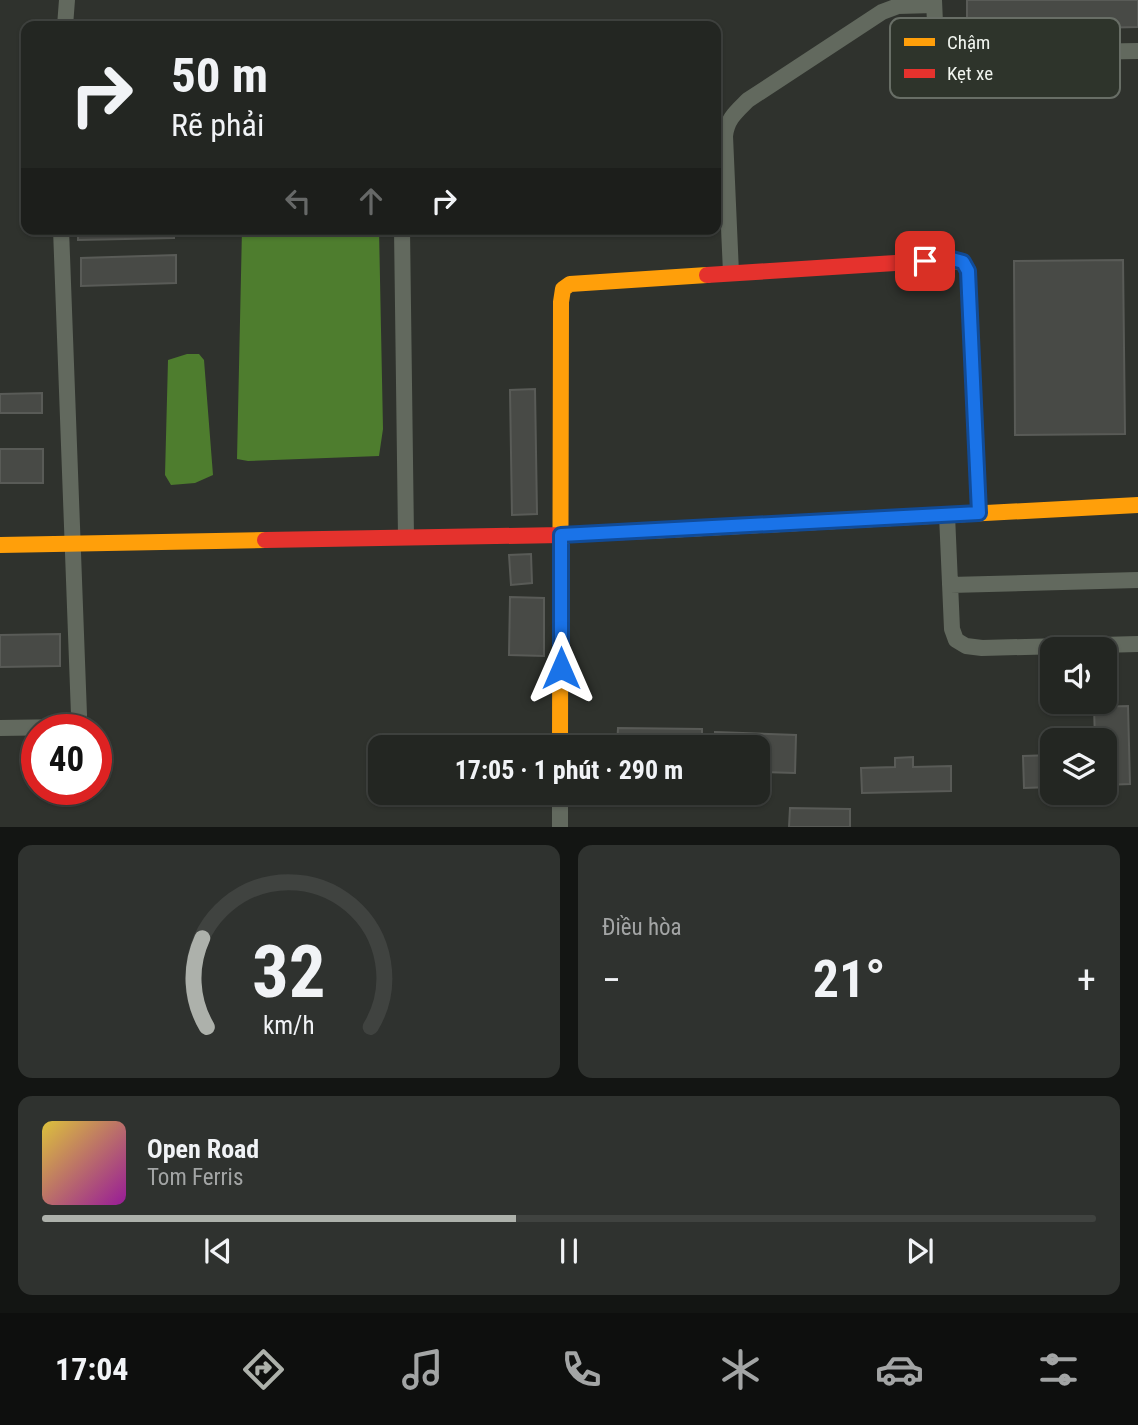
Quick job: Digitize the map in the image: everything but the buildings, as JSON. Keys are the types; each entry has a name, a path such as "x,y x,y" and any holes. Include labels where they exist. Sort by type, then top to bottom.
{"street":[{"path":"65,21 67,0"},
{"path":"731,273 725,136 732,115 748,100 882,12 898,6 934,3"},
{"path":"1120,51 1138,51"},
{"path":"0,728 66,727 75,724 79,715 61,235"},
{"path":"402,235 406,537"},
{"path":"561,735 563,289 570,284 952,259 963,262 968,271 979,513"},
{"path":"0,545 561,535 1138,505"},
{"path":"947,515 952,629 956,640 966,646 982,648 1138,644"},
{"path":"950,585 1138,580"},
{"path":"560,805 560,827"}],"shaded area":[{"path":"242,235 379,235 383,429 379,456 248,461 237,459"},
{"path":"187,354 199,354 204,360 213,475 195,483 171,485 165,475 168,360"}],"traffic: slow":[{"path":"942,260 963,262 968,271 979,513"},
{"path":"560,735 563,289 570,284 707,275"},
{"path":"647,531 1138,505"},
{"path":"0,545 265,540"}],"traffic: jam":[{"path":"707,275 942,260"},
{"path":"265,540 647,531"}],"route":[{"path":"561,668 561,535 979,513 968,271 963,262 952,259 925,261"}]}
